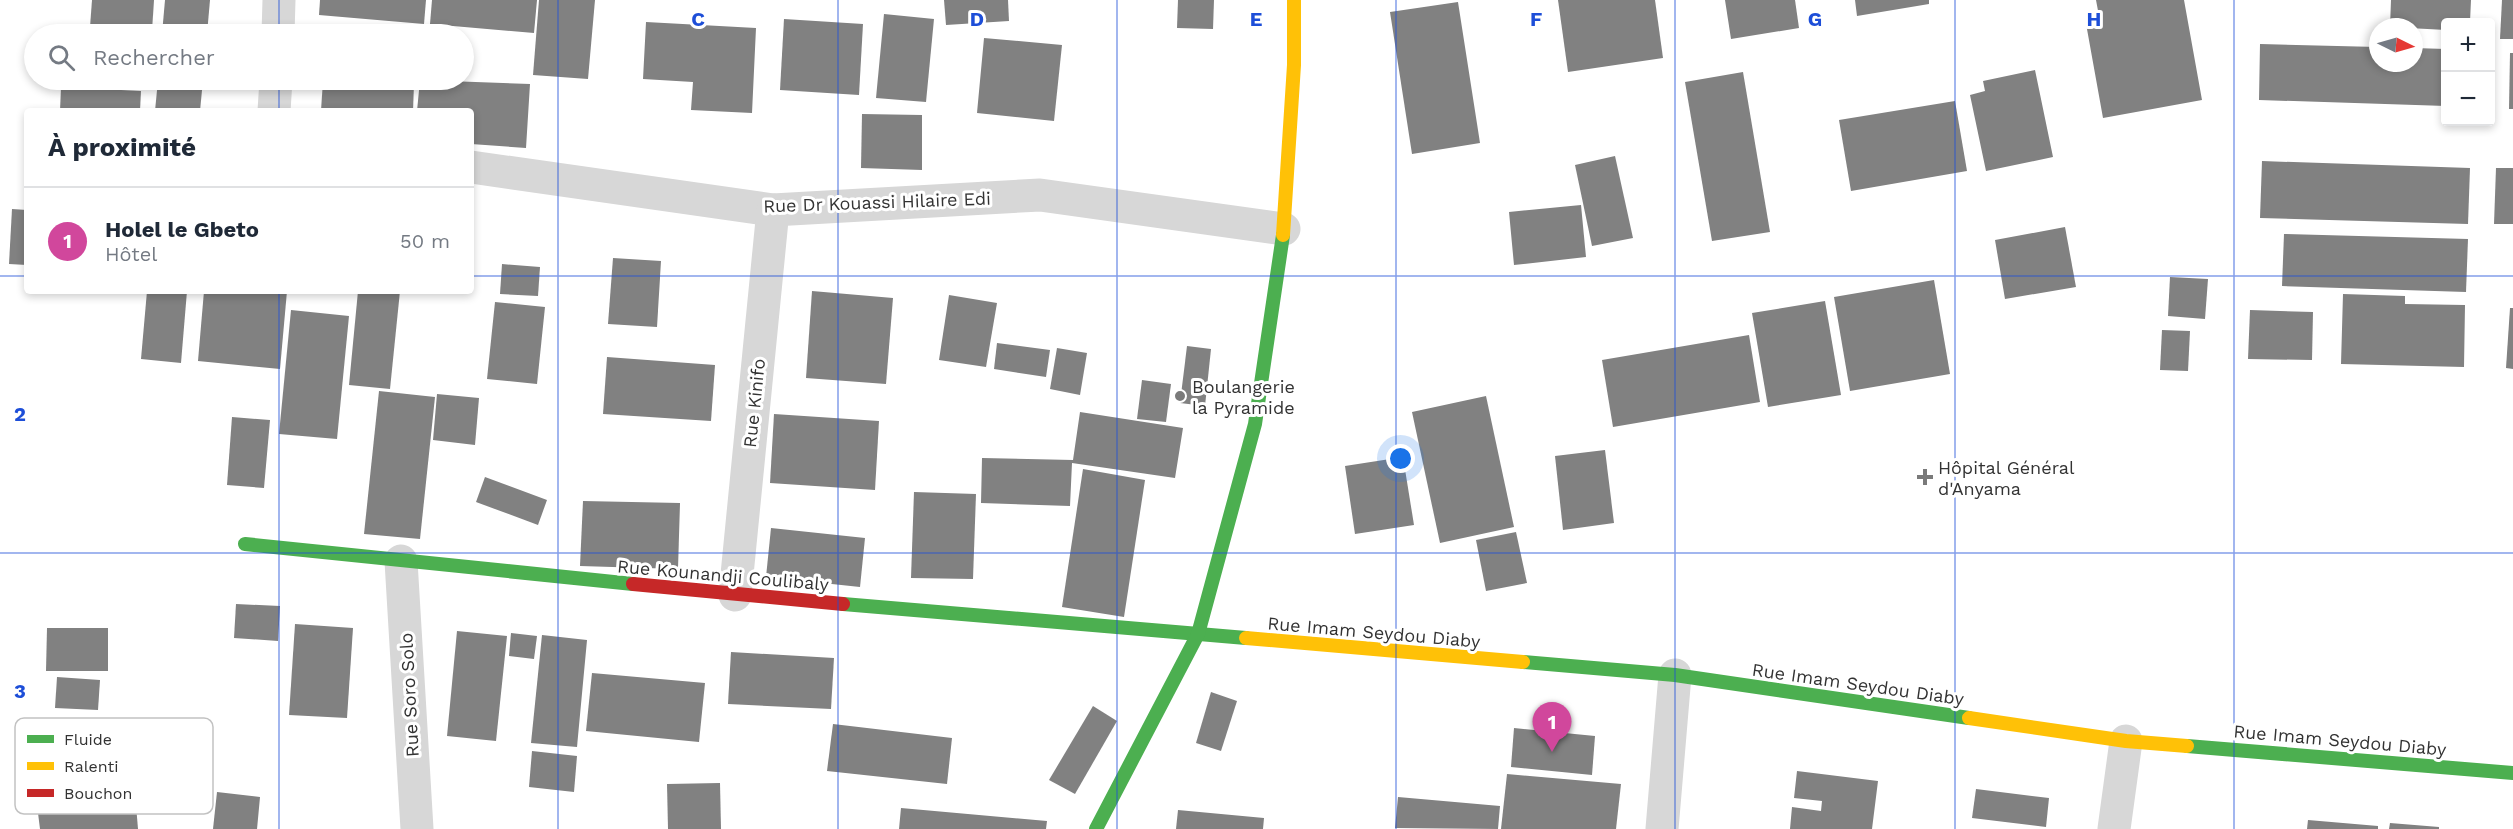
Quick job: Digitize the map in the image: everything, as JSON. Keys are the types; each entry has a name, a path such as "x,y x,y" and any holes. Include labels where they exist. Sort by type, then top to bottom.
{"street":[{"path":"278,24 279,0"},
{"path":"1096,829 1198,634 1255,424 1284,229 1294,65 1294,0"},
{"path":"274,108 275,90"},
{"name":"Rue Dr Kouassi Hilaire Edi","path":"474,167 773,210 1040,195 1284,229"},
{"name":"Rue Kinifo","path":"735,595 773,210"},
{"name":"Rue Kounandji Coulibaly","path":"245,544 735,595 1198,634"},
{"name":"Rue Soro Solo","path":"401,561 417,829"},
{"name":"Rue Imam Seydou Diaby","path":"1198,634 1675,675 2126,741 2513,773"},
{"path":"1662,829 1675,675"},
{"path":"2114,829 2126,741"}],"building":[{"path":"92,0 154,0 152,24 90,24"},
{"path":"165,0 210,0 208,24 163,24"},
{"path":"320,0 426,0 424,24 319,15"},
{"path":"432,0 537,0 534,33 474,28 474,24 430,24"},
{"path":"539,0 595,0 588,79 533,75"},
{"path":"944,0 1008,0 1009,21 946,25"},
{"path":"1178,0 1214,0 1213,29 1177,28"},
{"path":"1558,0 1655,0 1663,58 1568,72"},
{"path":"1725,0 1795,0 1799,28 1731,39"},
{"path":"1855,0 1929,0 1929,4 1857,16"},
{"path":"2096,0 2184,0 2202,100 2103,118 2085,18 2099,16"},
{"path":"2391,0 2471,0 2470,18 2441,18 2441,30 2423,29 2423,18 2390,18"},
{"path":"2502,0 2513,0 2513,39 2500,39"},
{"path":"1458,2 1480,143 1412,154 1390,12"},
{"path":"884,14 934,19 926,102 876,98"},
{"path":"784,19 863,24 859,95 780,90"},
{"path":"646,22 756,28 752,113 691,110 693,82 643,79"},
{"path":"984,38 1062,45 1054,121 977,113"},
{"path":"2260,44 2369,47 2369,72 2423,72 2423,48 2441,49 2441,106 2259,100"},
{"path":"2510,53 2513,53 2513,109 2509,109"},
{"path":"2035,70 2053,157 1986,171 1970,95 1985,91 1983,81"},
{"path":"1743,72 1770,232 1712,241 1685,82"},
{"path":"474,82 530,84 526,148 474,144 474,108 417,108 419,90 474,90"},
{"path":"61,90 141,91 140,108 60,108"},
{"path":"157,90 202,90 200,108 155,108"},
{"path":"322,90 414,90 413,108 321,108"},
{"path":"1955,101 1967,171 1851,191 1839,120"},
{"path":"862,114 922,115 922,170 861,168"},
{"path":"1615,156 1633,238 1592,246 1575,165"},
{"path":"2262,161 2470,168 2468,224 2260,218"},
{"path":"2496,168 2513,168 2513,224 2494,224"},
{"path":"1581,205 1586,257 1514,265 1509,212"},
{"path":"12,209 24,210 24,265 9,264"},
{"path":"2065,227 2076,287 2005,299 1995,240"},
{"path":"2284,234 2468,239 2466,292 2282,286"},
{"path":"613,258 661,261 657,327 608,324"},
{"path":"502,264 540,267 538,296 500,294"},
{"path":"2170,277 2208,279 2205,319 2168,316"},
{"path":"1934,280 1950,374 1850,391 1834,297"},
{"path":"812,291 893,298 886,384 806,378"},
{"path":"147,294 187,294 181,363 141,359"},
{"path":"204,294 287,294 280,369 198,361"},
{"path":"358,294 400,294 390,389 349,385"},
{"path":"2343,294 2405,296 2405,304 2465,305 2464,367 2341,364"},
{"path":"949,295 997,303 986,367 939,360"},
{"path":"1825,301 1841,395 1768,407 1752,313"},
{"path":"495,302 545,307 537,384 487,379"},
{"path":"2510,308 2513,308 2513,369 2506,368"},
{"path":"291,310 349,316 337,439 279,434"},
{"path":"2250,310 2313,312 2312,360 2248,359"},
{"path":"2162,330 2190,331 2188,371 2160,370"},
{"path":"1749,335 1760,402 1613,427 1602,360"},
{"path":"997,343 1050,350 1046,377 994,369"},
{"path":"1187,346 1211,349 1205,406 1180,403"},
{"path":"1057,348 1087,353 1080,395 1050,389"},
{"path":"607,357 715,365 711,421 603,414"},
{"path":"1142,380 1171,384 1166,422 1137,419"},
{"path":"379,391 435,397 420,539 364,534"},
{"path":"437,394 479,398 475,445 433,440"},
{"path":"1486,396 1514,527 1440,543 1412,412"},
{"path":"1080,412 1183,428 1175,478 1072,463 1070,506 981,503 982,458 1073,460"},
{"path":"774,414 879,421 875,490 770,483"},
{"path":"232,417 270,420 264,488 227,485"},
{"path":"1605,450 1614,523 1563,530 1555,456"},
{"path":"1403,457 1414,525 1355,534 1345,466"},
{"path":"1083,469 1145,480 1124,617 1062,607"},
{"path":"485,477 547,500 538,525 476,502"},
{"path":"914,492 976,494 973,579 911,578"},
{"path":"583,501 680,503 678,569 580,566"},
{"path":"771,528 865,538 860,587 766,577"},
{"path":"1516,532 1527,583 1486,591 1476,540"},
{"path":"236,604 280,606 278,641 234,638"},
{"path":"295,624 353,628 347,718 289,715"},
{"path":"47,628 108,628 108,671 46,671"},
{"path":"457,631 507,636 496,741 447,736"},
{"path":"511,633 537,636 534,659 509,656"},
{"path":"542,635 587,640 577,747 531,743"},
{"path":"731,652 834,658 831,709 728,704"},
{"path":"592,673 705,683 699,742 586,731"},
{"path":"57,677 100,680 98,710 55,708"},
{"path":"1211,692 1237,701 1221,751 1196,743"},
{"path":"1093,706 1117,721 1075,794 1049,780"},
{"path":"833,724 952,738 947,784 827,771"},
{"path":"1514,728 1595,736 1592,775 1511,767"},
{"path":"532,751 577,756 574,792 529,787"},
{"path":"1797,771 1878,781 1872,829 1790,829 1792,807 1821,811 1822,801 1794,798"},
{"path":"1507,774 1621,784 1616,829 1501,829"},
{"path":"720,783 721,829 668,829 667,784"},
{"path":"1976,789 2049,798 2046,827 1972,818"},
{"path":"217,792 260,797 257,829 213,829"},
{"path":"1398,797 1500,806 1498,829 1395,828"},
{"path":"901,808 1047,821 1046,829 899,829"},
{"path":"1178,810 1264,818 1263,829 1176,829"},
{"path":"38,814 137,814 138,829 40,829"},
{"path":"2308,820 2378,826 2378,829 2307,829"},
{"path":"2390,823 2439,827 2439,829 2389,829"}],"traffic: fast":[{"path":"1096,829 1198,634 1255,424 1283,235"},
{"path":"245,544 633,584"},
{"path":"843,604 1246,638"},
{"path":"1523,662 1675,675 1969,718"},
{"path":"2187,746 2513,773"}],"traffic: slow":[{"path":"1283,235 1294,65 1294,0"},
{"path":"1246,638 1523,662"},
{"path":"1969,718 2126,741 2187,746"}],"traffic: jam":[{"path":"633,584 843,604"}],"place":[{"name":"Boulangerie la Pyramide","path":"1180,396"},
{"name":"Hôpital Général d'Anyama","path":"1925,477"},
{"name":"Holel le Gbeto","path":"1552,752"}]}
